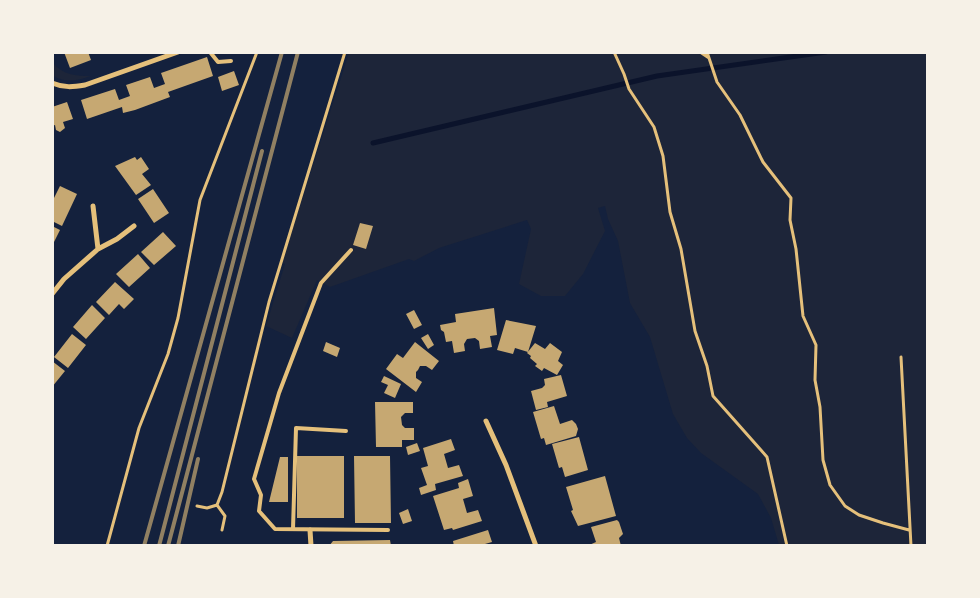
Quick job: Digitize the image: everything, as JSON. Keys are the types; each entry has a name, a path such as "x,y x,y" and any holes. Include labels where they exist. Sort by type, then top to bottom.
{"street":[{"path":"52,83 70,87 85,85 178,52"},
{"path":"93,206 98,249"},
{"path":"52,294 64,278 98,249 117,239 134,226"},
{"path":"486,421 506,465 536,546"},
{"path":"310,530 311,546"}],"lane":[{"path":"210,52 218,62 231,61"},
{"path":"351,250 321,283 279,393 254,479 261,494 259,510 275,529 388,530"},
{"path":"293,529 296,428 346,431"}],"path":[{"path":"107,546 139,428 168,354 178,318 200,200 256,52"},
{"path":"217,505 222,492 269,302 345,52"},
{"path":"614,52 629,89 654,127 663,156 670,212 681,250 695,331 707,366 713,396 766,457 786,546"},
{"path":"700,52 709,59"},
{"path":"707,52 717,82 740,115 763,162 791,198 790,220 796,249 803,316 816,345 814,380 820,407 823,460 830,485 845,506 859,514 883,524 909,530"},
{"path":"901,357 911,546"},
{"path":"196,506 207,508 217,505"},
{"path":"217,505 225,516 222,530"}],"shaded area":[{"path":"349,53 927,53 927,545 779,545 771,518 758,494 701,453 687,438 673,414 650,337 630,303 618,241 608,219 605,206 598,208 605,231 583,274 565,296 541,296 519,284 531,229 527,220 439,248 414,261 409,259 330,287 317,280 292,338 266,326 285,264 282,262"},
{"path":"53,63 61,70 70,74 91,76 81,79 62,80 53,76"}],"building":[{"path":"64,52 88,52 91,60 70,68"},
{"path":"207,57 213,76 168,92 170,97 135,110 123,113 122,107 87,119 81,100 115,89 119,100 130,96 126,85 150,77 154,88 165,84 161,73"},
{"path":"234,71 239,85 222,91 218,77"},
{"path":"67,102 73,119 63,122 65,128 60,132 56,130 55,125 52,126 52,107"},
{"path":"135,157 137,160 141,157 149,169 142,174 151,185 136,195 115,166"},
{"path":"60,186 77,194 62,226 52,221 52,202"},
{"path":"153,189 169,213 154,223 138,199"},
{"path":"360,223 373,226 366,249 353,245"},
{"path":"52,226 60,230 52,246"},
{"path":"163,232 176,246 154,265 141,252"},
{"path":"138,254 150,268 129,287 116,274"},
{"path":"115,282 134,299 124,309 119,304 109,315 96,302"},
{"path":"92,305 105,318 86,339 73,327"},
{"path":"494,308 497,335 490,336 492,347 480,349 479,341 475,338 467,339 464,344 465,351 454,353 452,341 446,342 440,325 456,322 455,314"},
{"path":"414,310 422,325 414,329 406,314"},
{"path":"506,320 536,326 528,352 515,348 513,354 497,350"},
{"path":"72,334 86,345 68,368 54,357"},
{"path":"428,334 434,345 428,349 421,338"},
{"path":"326,342 340,348 337,357 323,351"},
{"path":"415,342 439,361 432,370 426,366 420,366 416,372 416,378 422,382 416,392 386,369 397,354 403,358"},
{"path":"535,343 545,349 550,343 562,352 558,361 563,365 557,375 544,368 542,371 535,366 537,364 527,353"},
{"path":"52,361 65,371 52,387"},
{"path":"561,375 567,396 547,402 548,407 536,410 531,391 542,388 545,385 544,379"},
{"path":"384,376 401,384 395,398 384,393 388,385 381,382"},
{"path":"375,402 413,402 413,413 405,413 401,417 402,425 405,428 414,428 414,440 402,440 402,447 376,447"},
{"path":"554,406 560,424 572,420 578,429 576,436 546,445 544,438 541,439 533,412"},
{"path":"579,437 588,470 565,477 562,467 559,468 552,444"},
{"path":"451,439 455,450 444,454 448,468 459,465 463,476 435,484 436,490 421,495 419,488 427,485 421,468 428,466 423,448"},
{"path":"417,443 420,451 408,455 406,447"},
{"path":"297,456 344,456 344,518 297,518"},
{"path":"354,456 390,456 391,523 355,523"},
{"path":"280,457 288,457 288,502 269,502"},
{"path":"605,476 616,516 578,526 571,511 573,510 566,487"},
{"path":"468,479 473,496 463,499 467,513 478,510 482,521 453,530 452,528 444,530 433,496 459,488 458,483"},
{"path":"408,509 412,521 403,524 399,513"},
{"path":"617,520 623,534 619,538 621,546 587,546 596,542 591,527"},
{"path":"488,530 492,542 478,546 454,546 453,541"},
{"path":"390,540 391,546 329,546 333,541"}],"waterway":[{"path":"373,143 657,76 826,52"}],"railway":[{"path":"144,546 282,52"},
{"path":"168,546 298,52"},
{"path":"159,546 262,151"},
{"path":"178,546 198,459"}]}
